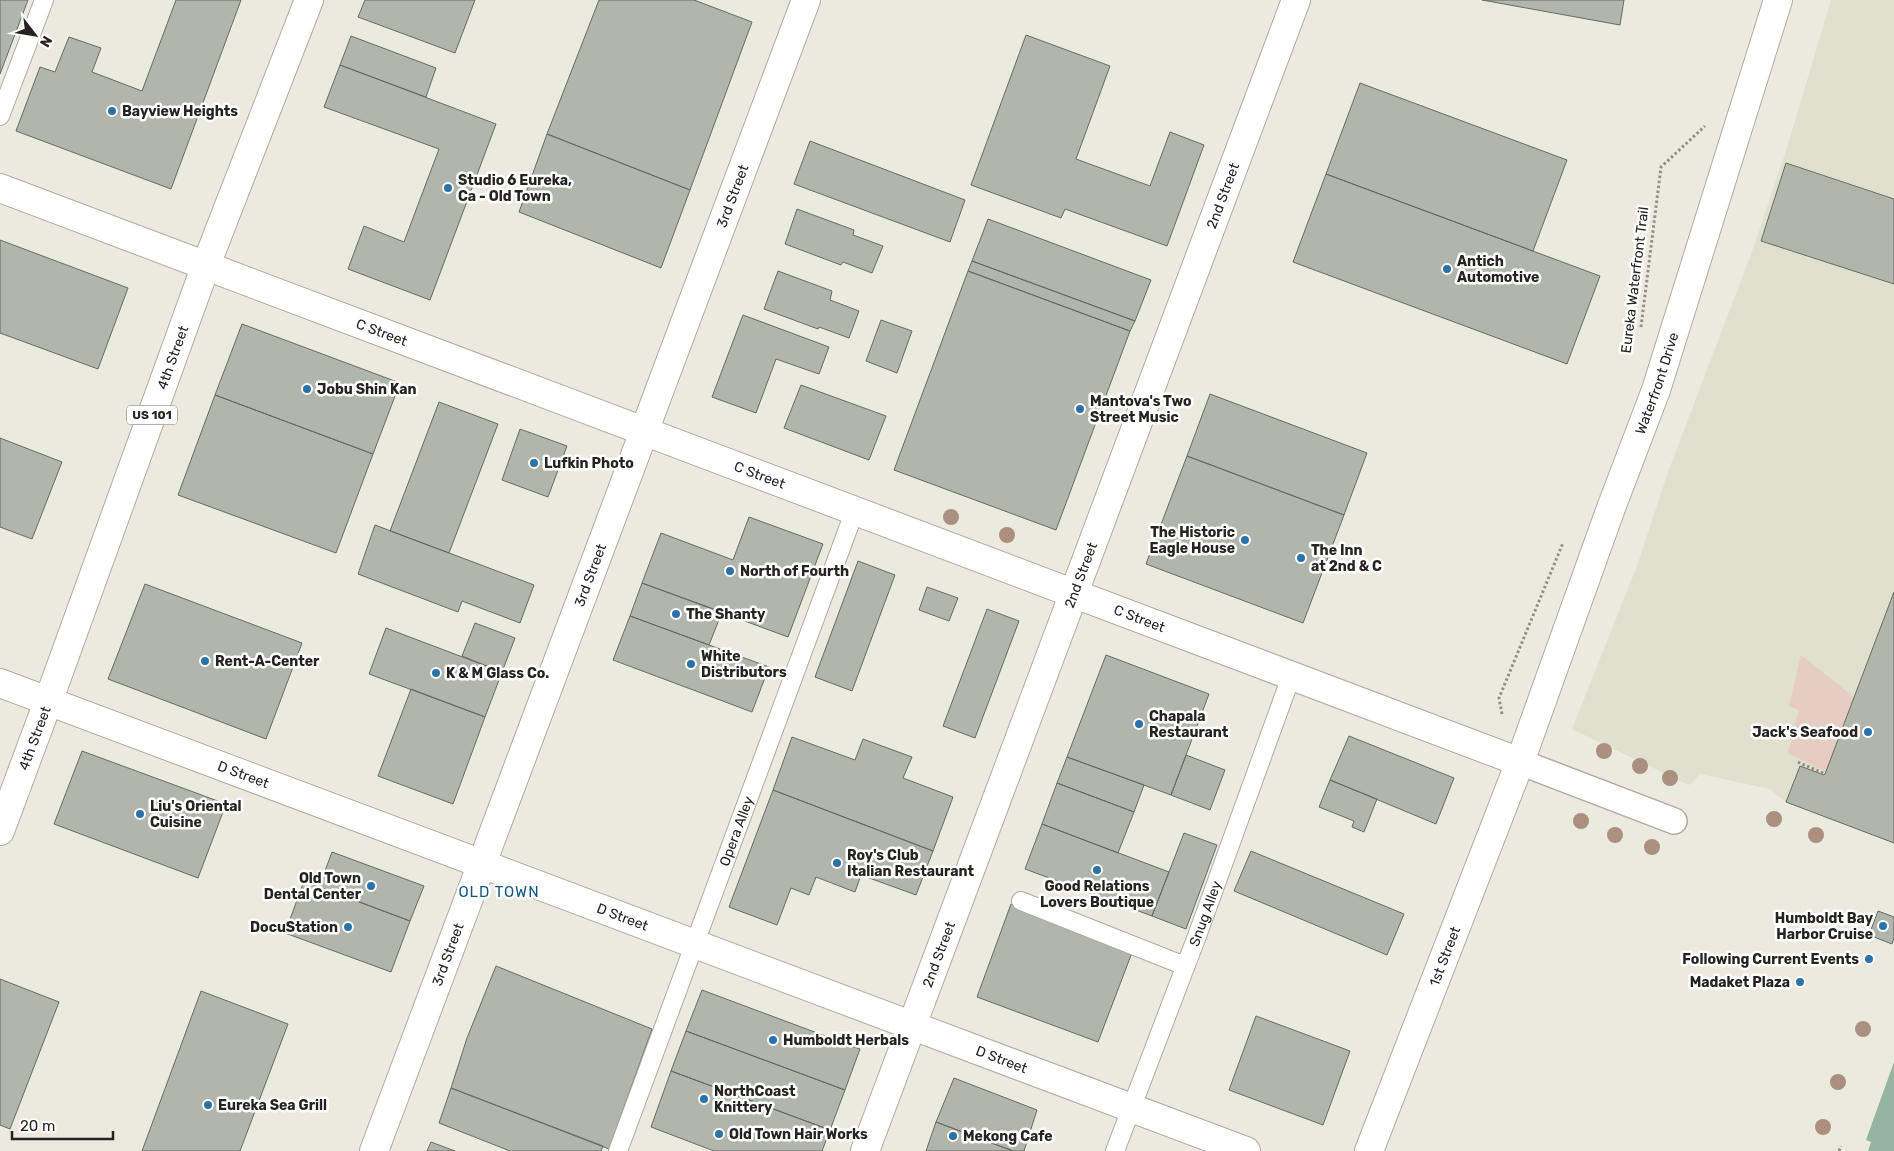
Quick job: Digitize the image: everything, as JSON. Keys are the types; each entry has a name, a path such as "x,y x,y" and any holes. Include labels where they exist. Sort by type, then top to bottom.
{"main road":[{"name":"4th Street","path":"0,831 206,265 309,0"},
{"name":"3rd Street","path":"374,1151 806,0"},
{"name":"2nd Street","path":"865,1151 1296,0"},
{"name":"Waterfront Drive","path":"1520,762 1611,508 1656,390 1778,0"},
{"name":"C Street","path":"0,188 1075,592 1520,762"},
{"name":"D Street","path":"0,683 1246,1151"},
{"name":"1st Street","path":"1369,1151 1520,762"}],"street":[{"path":"1520,762 1674,822"}],"lane":[{"path":"0,116 44,0"},
{"name":"Opera Alley","path":"618,1151 855,510"},
{"name":"Snug Alley","path":"1115,1151 1186,966 1292,674"},
{"path":"1021,901 1186,966"}],"path":[{"name":"Eureka Waterfront Trail","path":"1640,333 1660,166 1706,125"},
{"path":"1502,715 1499,698 1566,535"},
{"path":"1798,762 1825,774"},
{"path":"1839,1151 1841,1146"}],"shaded area":[{"path":"1831,0 1894,0 1894,843 1786,802 1770,789 1700,774 1689,785 1572,729 1637,566 1668,472 1753,249 1786,151"},
{"path":"1801,655 1854,697 1826,772 1788,753 1799,710 1789,706"},
{"path":"1894,1062 1894,1151 1868,1151 1871,1142 1866,1140"}],"building":[{"path":"0,0 28,0 0,74"},
{"name":"Bayview Heights","path":"176,0 241,0 171,189 16,131 40,67 55,72 69,37 101,48 92,72 142,91"},
{"path":"365,0 475,0 455,53 358,17"},
{"path":"599,0 694,0 752,22 690,190 547,134"},
{"path":"1482,0 1624,0 1620,25"},
{"path":"1026,35 1110,66 1076,159 1150,186 1170,132 1204,145 1167,246 1065,209 1061,218 971,185"},
{"path":"351,36 436,68 426,97 340,65"},
{"name":"Studio 6 Eureka, Ca - Old Town","path":"340,65 496,124 430,300 348,269 364,226 404,242 439,149 324,107"},
{"path":"1360,83 1567,160 1533,251 1326,174"},
{"path":"547,134 690,190 661,268 519,212"},
{"path":"810,141 965,200 950,242 794,184"},
{"path":"1786,163 1894,199 1894,284 1761,241"},
{"name":"Antich Automotive","path":"1326,174 1600,276 1567,364 1293,262"},
{"path":"797,209 854,230 853,235 883,246 872,273 843,262 841,265 785,244"},
{"path":"988,219 1151,280 1135,321 972,261"},
{"path":"0,240 128,288 98,369 0,333"},
{"path":"972,261 1135,321 1130,331 968,271"},
{"path":"778,271 832,291 830,300 859,311 849,338 764,309"},
{"path":"968,271 1130,331 1056,530 894,470"},
{"path":"743,315 829,347 819,374 776,359 756,413 712,397"},
{"path":"881,320 912,331 897,373 866,361"},
{"name":"Jobu Shin Kan","path":"242,324 400,383 373,454 215,395"},
{"path":"801,385 886,416 869,460 784,428"},
{"path":"1210,394 1367,453 1344,515 1187,456"},
{"path":"215,395 373,454 336,553 178,495"},
{"path":"439,402 498,424 449,553 390,531"},
{"name":"Lufkin Photo","path":"520,429 567,446 548,497 502,480"},
{"path":"0,438 62,462 32,539 0,527"},
{"name":"The Historic Eagle House","path":"1187,456 1344,515 1303,623 1146,564"},
{"name":"North of Fourth","path":"749,517 823,544 788,637 642,583 661,533 733,560"},
{"path":"375,525 534,585 520,623 462,601 458,612 358,574"},
{"path":"858,561 895,575 852,691 815,677"},
{"name":"The Shanty","path":"642,583 722,612 709,645 630,616"},
{"name":"Rent-A-Center","path":"145,584 302,643 266,739 108,679"},
{"path":"927,587 958,598 949,621 919,610"},
{"name":"Jack's Seafood","path":"1894,592 1894,843 1786,802 1800,766 1825,774"},
{"path":"987,609 1019,621 975,738 943,726"},
{"name":"White Distributors","path":"630,616 769,667 752,712 613,660"},
{"path":"475,623 515,638 502,672 462,656"},
{"name":"K & M Glass Co.","path":"386,628 502,672 485,717 369,674"},
{"name":"Chapala Restaurant","path":"1106,655 1209,694 1171,795 1067,757"},
{"path":"411,689 485,717 453,804 378,776"},
{"path":"1349,736 1454,778 1436,824 1330,780"},
{"path":"792,737 855,760 863,739 912,757 903,778 953,797 933,851 773,790"},
{"name":"Liu's Oriental Cuisine","path":"82,751 226,804 198,878 54,824"},
{"path":"1186,755 1225,770 1210,810 1171,795"},
{"path":"1067,757 1144,785 1134,812 1057,783"},
{"path":"1330,780 1377,799 1364,832 1352,827 1354,821 1319,807"},
{"path":"1057,783 1134,812 1118,853 1042,824"},
{"name":"Roy's Club Italian Restaurant","path":"773,790 933,851 916,895 861,875 855,892 816,877 809,895 791,888 777,925 729,907"},
{"name":"Good Relations Lovers Boutique","path":"1042,824 1169,872 1152,916 1025,869"},
{"path":"1184,833 1217,845 1186,929 1152,916"},
{"path":"1251,851 1404,914 1387,955 1234,891"},
{"name":"Old Town Dental Center","path":"332,852 424,886 410,921 319,887"},
{"name":"DocuStation","path":"304,881 410,921 391,972 285,933"},
{"path":"1011,904 1133,950 1098,1042 977,997"},
{"name":"Humboldt Bay Harbor Cruise","path":"1878,911 1894,917 1894,938 1892,944 1869,935"},
{"path":"496,966 652,1029 609,1149 451,1088 467,1038"},
{"path":"0,979 59,1002 10,1129 0,1125"},
{"name":"Humboldt Herbals","path":"702,990 860,1049 845,1090 686,1031"},
{"name":"Eureka Sea Grill","path":"201,991 288,1024 240,1151 142,1151"},
{"path":"1256,1016 1350,1051 1323,1125 1229,1090"},
{"path":"686,1031 845,1090 830,1130 671,1071"},
{"name":"NorthCoast Knittery","path":"671,1071 830,1130 822,1151 714,1151 651,1127"},
{"path":"954,1078 1037,1110 1024,1151 1013,1151 936,1122"},
{"path":"451,1088 603,1146 601,1151 510,1151 439,1123"},
{"name":"Mekong Cafe","path":"936,1122 1013,1151 926,1151"},
{"path":"431,1142 455,1151 427,1151"}],"place":[{"name":"Bayview Heights","path":"112,111"},
{"name":"Studio 6 Eureka, Ca - Old Town","path":"448,188"},
{"name":"Antich Automotive","path":"1447,269"},
{"name":"Jobu Shin Kan","path":"307,389"},
{"name":"Mantova's Two Street Music","path":"1080,409"},
{"name":"Lufkin Photo","path":"534,463"},
{"name":"The Historic Eagle House","path":"1245,540"},
{"name":"The Inn at 2nd & C","path":"1301,558"},
{"name":"North of Fourth","path":"730,571"},
{"name":"The Shanty","path":"676,614"},
{"name":"Rent-A-Center","path":"205,661"},
{"name":"White Distributors","path":"691,664"},
{"name":"K & M Glass Co.","path":"436,673"},
{"name":"Chapala Restaurant","path":"1139,724"},
{"name":"Jack's Seafood","path":"1868,732"},
{"name":"Liu's Oriental Cuisine","path":"140,814"},
{"name":"Roy's Club Italian Restaurant","path":"837,863"},
{"name":"Good Relations Lovers Boutique","path":"1097,870"},
{"name":"Old Town Dental Center","path":"371,886"},
{"name":"Humboldt Bay Harbor Cruise","path":"1883,926"},
{"name":"DocuStation","path":"348,927"},
{"name":"Following Current Events","path":"1869,959"},
{"name":"Madaket Plaza","path":"1800,982"},
{"name":"Humboldt Herbals","path":"773,1040"},
{"name":"NorthCoast Knittery","path":"704,1099"},
{"name":"Eureka Sea Grill","path":"208,1105"},
{"name":"Old Town Hair Works","path":"719,1134"},
{"name":"Mekong Cafe","path":"953,1136"}],"district":[{"name":"OLD TOWN","path":"499,892"}]}
